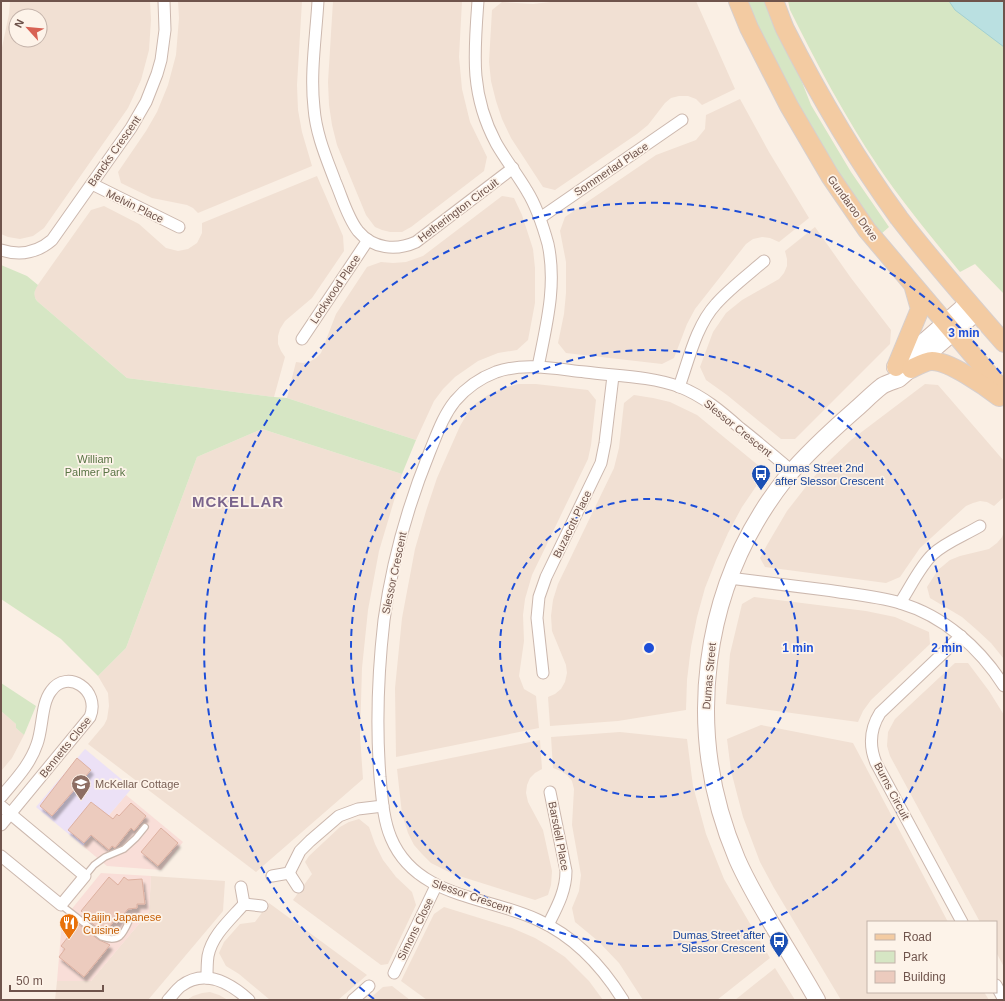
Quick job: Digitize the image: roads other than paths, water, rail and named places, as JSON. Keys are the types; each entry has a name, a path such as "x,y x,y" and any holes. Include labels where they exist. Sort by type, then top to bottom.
{"main road":[{"name":"Gundaroo Drive","path":"738,1 749,28 789,106 830,176 867,230 1004,392"},
{"path":"774,1 784,28 823,99 859,158 902,222 1004,343"},
{"path":"913,284 920,309 904,368 932,361 945,365 978,381 1004,401"}],"street":[{"name":"Bancks Crescent","path":"1,250 24,253 46,245 57,234 139,116 157,74 164,45 164,1"},
{"name":"Hetherington Circuit","path":"318,1 313,78 315,120 322,147 351,219 358,231 368,240 381,246 395,248 403,247 416,242 513,168"},
{"path":"478,1 474,56 478,93 484,115 496,143 528,192 540,218 548,246 551,290 549,312 538,367"},
{"name":"Sommerlad Place","path":"540,218 682,120"},
{"name":"Melvin Place","path":"92,184 179,227"},
{"name":"Lockwood Place","path":"302,339 368,240"},
{"path":"679,387 697,335 707,315 716,303 764,261"},
{"name":"Dumas Street","path":"817,1000 759,902 738,862 729,841 716,798 708,749 706,706 708,665 711,643 729,578 737,559 767,504 792,471 805,456 883,385 899,379 904,368 973,307"},
{"name":"Slessor Crescent","path":"623,1000 609,978 588,954 548,924 513,910 436,886 417,874 402,857 391,837 383,806 379,766 378,685 386,606 404,527 416,489 443,420 464,392 482,378 504,369 521,367 538,367 657,381 679,387 711,403 792,471"},
{"name":"Buzacott Place","path":"543,673 537,618 539,597 546,577 601,464 613,376"},
{"path":"900,603 927,561 933,555 941,548 980,526"},
{"path":"729,578 868,596 900,603 914,608 938,620 961,636 984,658 995,671 1004,686"},
{"name":"Burns Circuit","path":"961,636 880,713 873,726 871,741 873,756 876,763 961,921"},
{"name":"Bennetts Close","path":"1,797 29,762 37,744 46,700 52,689 65,682 77,683 84,687 89,692 92,700 93,705 90,717 1,825"},
{"name":"Barsdell Place","path":"548,924 562,898 566,878 566,871 550,792"},
{"path":"1,806 85,876 61,905 1,856"},
{"path":"289,873 300,851 339,816 358,809 383,806"},
{"path":"272,876 289,873"},
{"path":"289,873 298,887"},
{"name":"Simons Close","path":"394,973 436,886"},
{"path":"241,887 244,904"},
{"path":"244,904 262,906"},
{"path":"207,978 208,956 212,945 218,934 244,904"},
{"path":"168,1000 182,986 194,980 207,978 223,981 236,989 249,1000"},
{"path":"353,1000 369,986"},
{"path":"997,987 1004,1000"}],"lane":[{"path":"85,876 94,865 105,857 124,849 145,827"},
{"path":"61,905 102,937 110,940 120,937 129,922"}],"water":[{"path":"949,1 1004,1 1004,47 955,10"}],"place":[{"name":"Dumas Street 2nd after Slessor Crescent","path":"761,491"},
{"name":"McKellar Cottage","path":"81,801"},
{"name":"Raijin Japanese Cuisine","path":"69,940"},
{"name":"Dumas Street after Slessor Crescent","path":"779,958"}],"district":[{"name":"MCKELLAR","path":"238,501"}],"park label":[{"name":"William Palmer Park","path":"95,465"}]}
